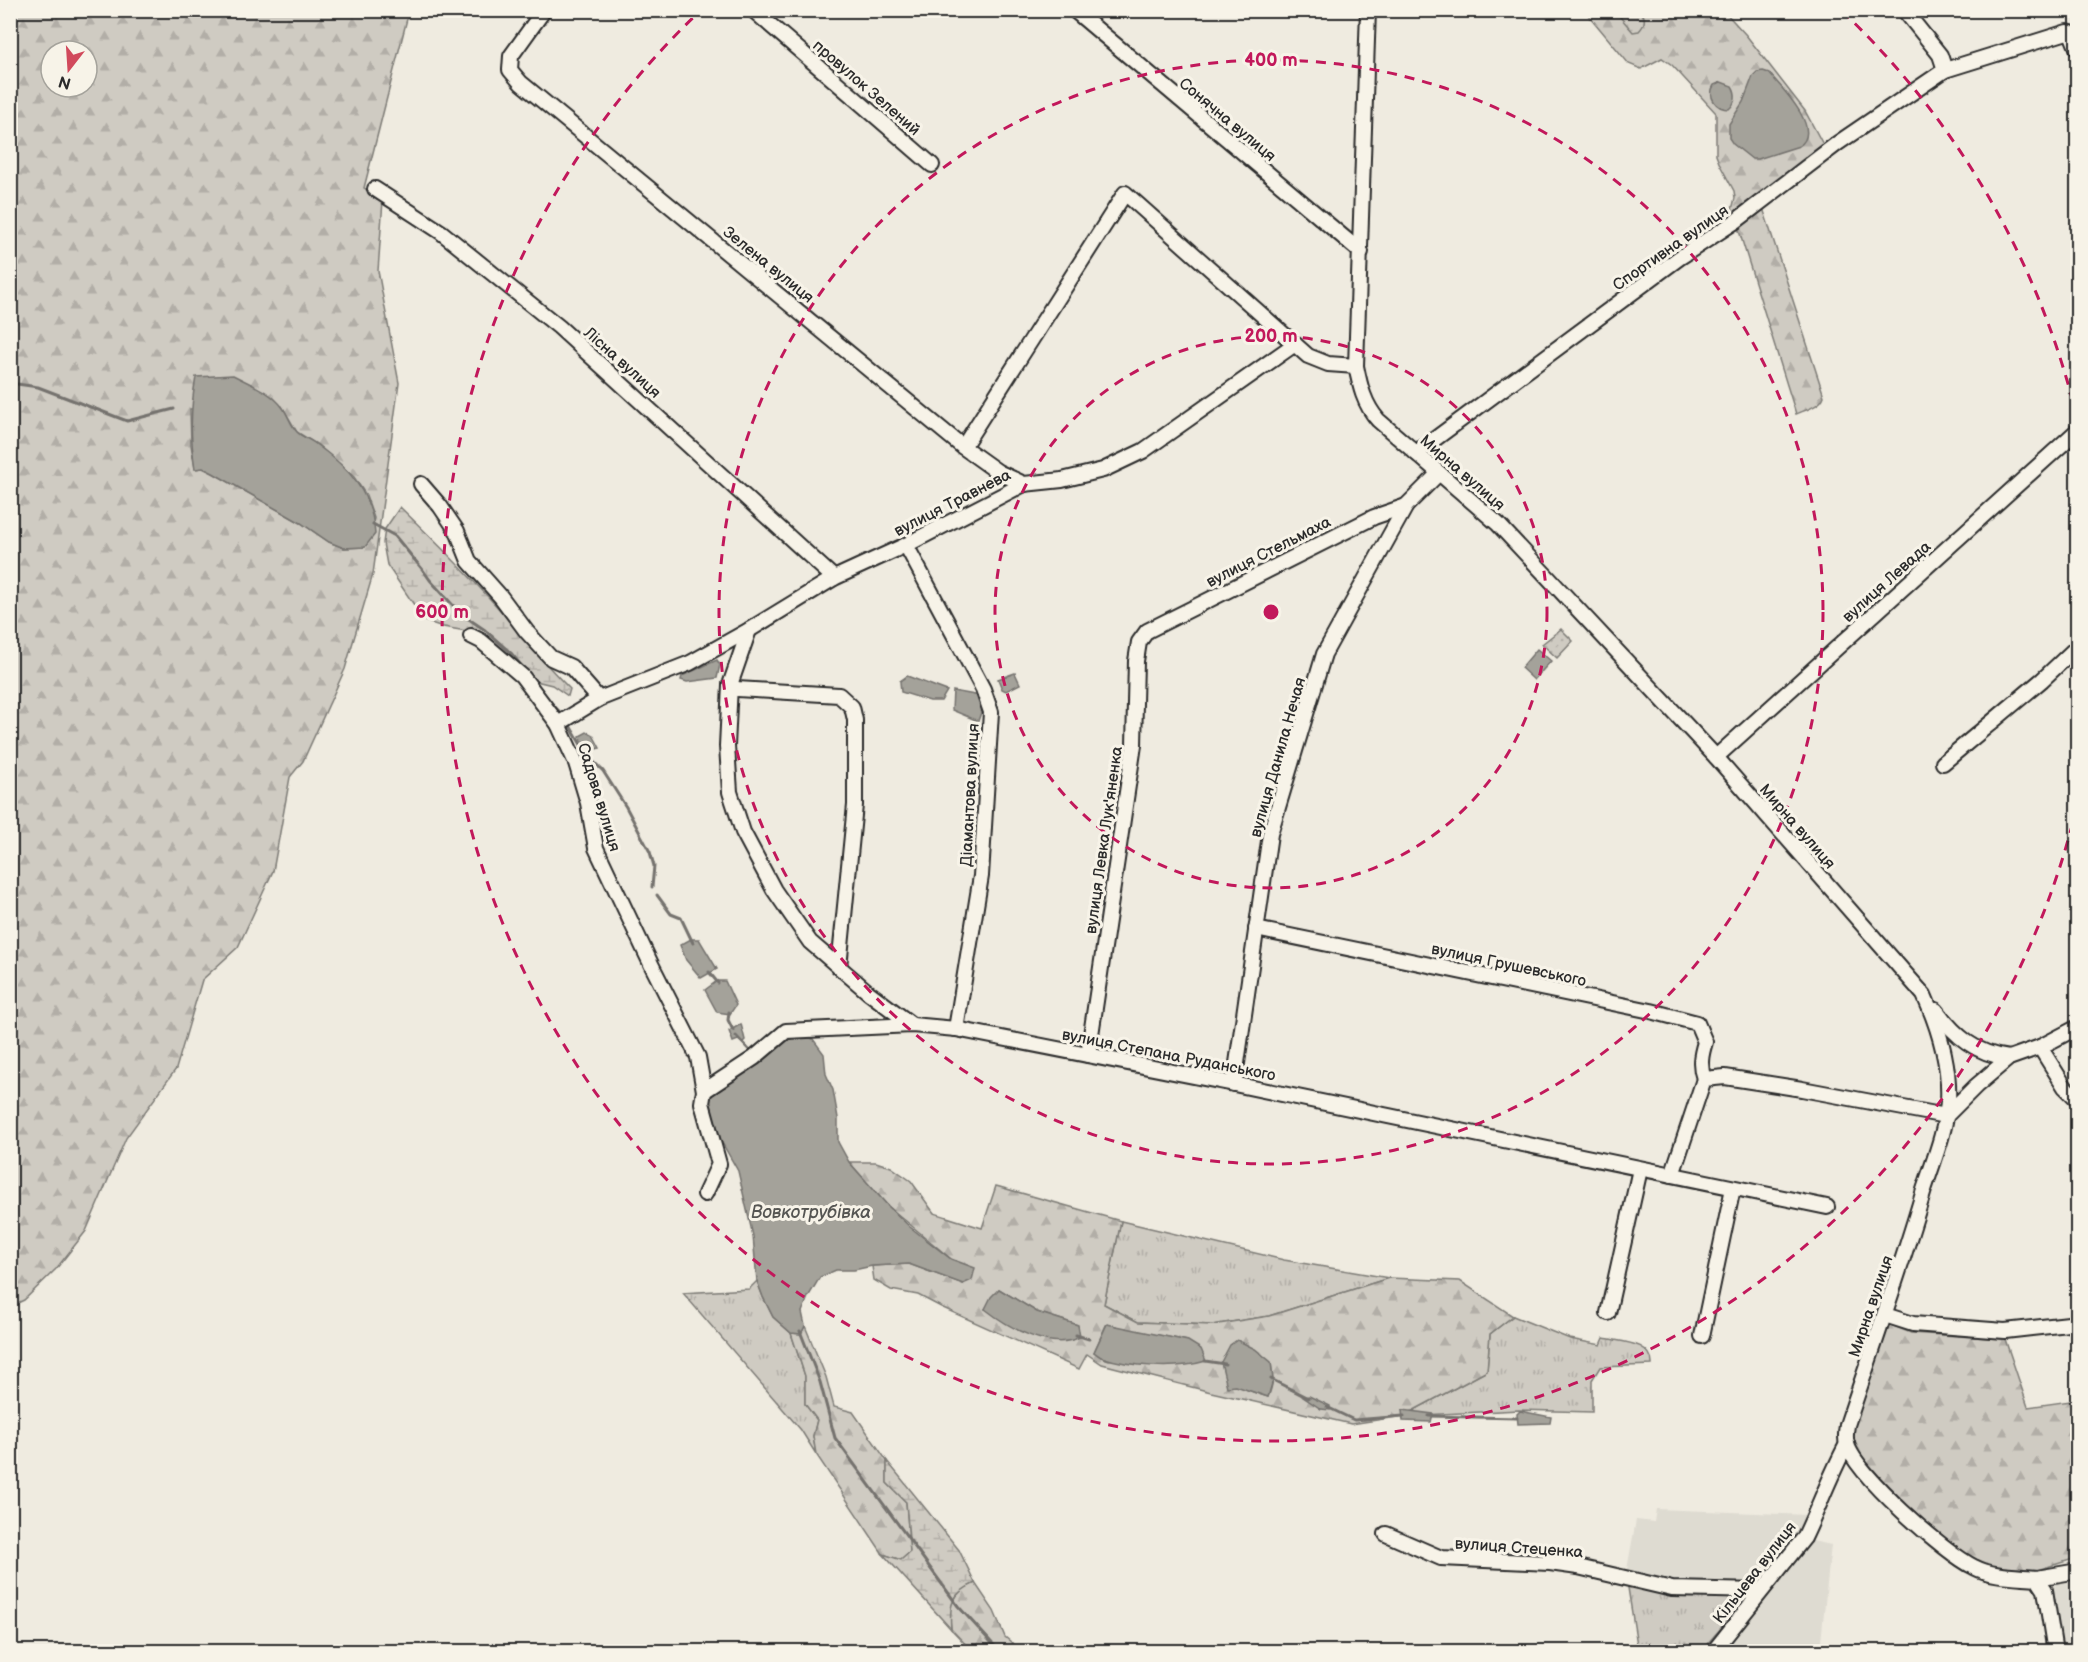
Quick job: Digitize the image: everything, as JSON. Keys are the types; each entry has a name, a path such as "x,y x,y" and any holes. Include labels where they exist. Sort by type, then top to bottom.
{"street":[{"name":"Зелена вулиця","path":"544,10 512,56 510,70 521,83 963,447 998,472 1024,484"},
{"name":"провулок Зелений","path":"753,10 932,165"},
{"name":"Сонячна вулиця","path":"1074,10 1361,252"},
{"name":"Мирна вулиця","path":"1368,10 1356,366 1360,388 1371,412 1498,524 1716,757 1924,995 1936,1024 1944,1059 1948,1094 1946,1116 1912,1234 1846,1425 1847,1444"},
{"path":"1904,10 1940,55 1945,70"},
{"name":"Спортивна вулиця","path":"1416,453 1679,258 1736,221 1839,143 1945,70 2067,32 2072,33 2078,50"},
{"name":"Лісна вулиця","path":"375,189 441,232 559,327 834,578"},
{"path":"963,447 1125,193 1308,356 1328,364 1356,366"},
{"name":"вулиця Травнева","path":"558,724 599,699 690,663 834,578 906,545 1024,484 1062,480 1102,471 1143,452 1295,344"},
{"name":"вулиця Левада","path":"1716,757 2078,430"},
{"name":"вулиця Данила Нечая","path":"1234,1084 1270,834 1324,654 1406,506 1439,473"},
{"path":"420,484 440,506 457,531 469,561 501,597 527,632 552,658 571,667 599,699"},
{"name":"вулиця Стельмаха","path":"1147,631 1374,516 1406,506"},
{"name":"Діамантова вулиця","path":"906,545 983,689 991,712 981,876 956,1029"},
{"path":"749,630 730,685 726,746 730,792 743,832 774,890 810,942 912,1025"},
{"name":"вулиця Левка Лук'яненка","path":"1088,1055 1134,745 1136,661 1139,642 1147,631"},
{"name":"Садова вулиця","path":"471,636 481,641 522,676 558,724 576,763 588,803 596,848 698,1057 704,1091 702,1103 719,1164 705,1194"},
{"path":"1943,763 2042,680 2078,646"},
{"path":"730,685 737,689 839,695 852,707 855,720 855,805 839,967"},
{"name":"вулиця Грушевського","path":"1256,929 1651,1011 1697,1023 1705,1042 1701,1056 1701,1070 1704,1079 1672,1175"},
{"path":"1924,995 1949,1028 1966,1042 1987,1053 2009,1058"},
{"name":"вулиця Степана Руданського","path":"704,1091 754,1058 786,1031 912,1025 956,1029 1827,1207"},
{"path":"1704,1079 1725,1077 1946,1116 2009,1058 2040,1047 2078,1027"},
{"path":"2040,1047 2065,1087 2078,1100"},
{"path":"1608,1313 1641,1169"},
{"path":"1702,1336 1733,1188"},
{"path":"1885,1314 1913,1324 2005,1331 2078,1323"},
{"path":"1847,1444 1872,1482 1957,1557 1976,1568 1998,1575 2037,1578 2078,1570"},
{"name":"Кільцева вулиця","path":"1713,1652 1803,1538 1814,1518 1832,1471 1847,1444"},
{"name":"вулиця Стеценка","path":"1386,1534 1441,1558 1550,1563 1578,1567 1672,1589 1760,1591"},
{"path":"2037,1578 2045,1590 2055,1652"}],"shaded area":[{"path":"1656,1509 1808,1515 1799,1535 1755,1589 1673,1586 1626,1575 1636,1520 1654,1522"},
{"path":"1808,1540 1831,1545 1820,1651 1719,1652"},
{"path":"2077,1577 2077,1651 2059,1651 2051,1594 2057,1580"}],"green space":[{"path":"11,11 409,11 364,188 383,200 378,271 399,383 373,574 345,669 303,761 290,777 273,871 238,947 202,980 176,1069 126,1138 86,1231 56,1269 24,1300 11,1306","holes":["282,406 297,432 318,445 354,477 366,495 374,518 365,547 344,548 329,542 301,523 213,473 203,468 195,469 191,445 190,409"]},
{"path":"1585,11 1724,11 1746,35 1805,111 1827,152 1761,202 1824,396 1816,405 1796,414 1736,221 1731,214 1735,198 1734,191 1716,155 1716,113 1672,65 1662,58 1641,69 1629,64"},
{"path":"1615,11 1641,11 1644,19 1643,26 1639,31 1633,32"},
{"path":"400,507 500,610 570,689 568,696 552,685 532,680 478,633 443,627 425,621 387,565 383,543 385,529"},
{"path":"1561,629 1573,641 1557,658 1542,644"},
{"path":"849,1162 876,1162 891,1167 911,1181 934,1213 982,1228 996,1186 1121,1221 1104,1304 1138,1322 1212,1325 1269,1316 1389,1278 1460,1281 1513,1316 1490,1334 1487,1371 1403,1416 1351,1424 1102,1364 1087,1354 1079,1369 918,1295 891,1290 874,1280 872,1266 909,1264 963,1284 951,1259 888,1206","holes":["999,1289 1037,1312 1078,1325 985,1309","1106,1325 1188,1341 1109,1360 1094,1352","1221,1362 1271,1363 1272,1380 1268,1397 1239,1386 1228,1377"]},
{"path":"1121,1221 1284,1260 1389,1278 1269,1316 1212,1325 1138,1322 1104,1304"},
{"path":"757,1281 773,1317 791,1333 805,1376 805,1404 817,1420 813,1436 816,1454 801,1430 683,1293 749,1289"},
{"path":"1513,1316 1570,1339 1601,1345 1604,1338 1635,1344 1647,1352 1651,1357 1652,1365 1600,1367 1592,1380 1592,1412 1519,1410 1403,1416 1487,1371 1490,1334"},
{"path":"1886,1323 1911,1333 2005,1339 2028,1407 2077,1400 2077,1558 2027,1573 1999,1571 1960,1554 1875,1478 1855,1451 1851,1434"},
{"path":"805,1326 826,1377 834,1407 853,1412 887,1461 887,1483 906,1502 910,1552 901,1560 883,1554 816,1454 813,1436 817,1420 805,1404 805,1376 791,1333 801,1334"},
{"path":"887,1461 959,1550 975,1583 961,1591 953,1601 951,1629 883,1554 901,1560 910,1552 906,1502 887,1483"},
{"path":"1626,1575 1673,1586 1755,1589 1701,1651 1638,1651"},
{"path":"975,1583 994,1611 1005,1637 1022,1651 972,1651 951,1629 949,1609 960,1590"}],"water":[{"path":"1763,71 1769,73 1790,98 1804,120 1807,130 1805,139 1799,146 1752,159 1729,138 1729,124 1743,102 1753,76"},
{"path":"1721,82 1732,86 1735,92 1734,101 1729,109 1720,107 1712,98 1714,85"},
{"path":"233,375 273,397 283,408 297,432 315,443 349,472 364,494 373,519 375,534 365,547 344,548 329,542 301,523 213,473 203,468 195,469 191,423 196,377"},
{"path":"1537,649 1551,661 1534,680 1521,668"},
{"path":"717,660 720,665 717,678 687,682 681,680 682,676"},
{"path":"1015,673 1020,684 1006,691 1002,689 998,679"},
{"path":"907,676 947,691 941,701 930,701 901,692 900,681"},
{"path":"953,691 980,696 984,704 978,721 952,710"},
{"path":"587,732 593,735 600,748 596,749 581,741 580,736"},
{"path":"691,939 699,939 717,969 701,978 686,960 680,945"},
{"path":"717,981 725,981 736,1005 730,1014 717,1012 705,990"},
{"path":"741,1024 745,1040 742,1043 738,1040 733,1042 729,1031"},
{"name":"Вовкотрубівка","path":"805,1036 813,1039 824,1054 826,1074 833,1090 838,1118 838,1142 849,1162 910,1227 951,1259 975,1268 972,1280 963,1284 909,1264 836,1270 820,1277 808,1297 802,1312 805,1326 801,1334 791,1333 773,1317 763,1297 757,1281 753,1236 738,1171 712,1125 707,1096 785,1040"},
{"path":"999,1289 1037,1312 1078,1325 1080,1337 1068,1341 1043,1339 1005,1323 985,1309 991,1297"},
{"path":"1107,1324 1188,1341 1201,1349 1206,1361 1181,1366 1154,1366 1101,1357 1094,1352"},
{"path":"1237,1340 1255,1349 1271,1362 1273,1380 1268,1397 1236,1386 1227,1387 1221,1362 1230,1345"},
{"path":"1309,1396 1330,1406 1330,1410 1321,1409 1303,1397"},
{"path":"1402,1410 1433,1414 1431,1422 1403,1421"},
{"path":"1520,1411 1551,1417 1550,1423 1518,1424 1517,1414"}],"waterway":[{"path":"10,383 38,387 127,421 174,409"},
{"path":"373,524 395,536 460,613 485,630 511,653 524,669"},
{"path":"546,698 563,715"},
{"path":"569,724 587,755 603,771 626,807 650,852 654,866 652,887"},
{"path":"657,895 671,914 681,918 693,943"},
{"path":"709,972 718,983"},
{"path":"729,1012 728,1020 733,1030"},
{"path":"736,1036 751,1052"},
{"path":"800,1331 820,1382 835,1438 958,1606 1000,1652"},
{"path":"1076,1335 1089,1339"},
{"path":"1205,1361 1225,1364"},
{"path":"1271,1379 1308,1398"},
{"path":"1327,1407 1354,1420 1404,1416"},
{"path":"1429,1416 1517,1418"}]}
